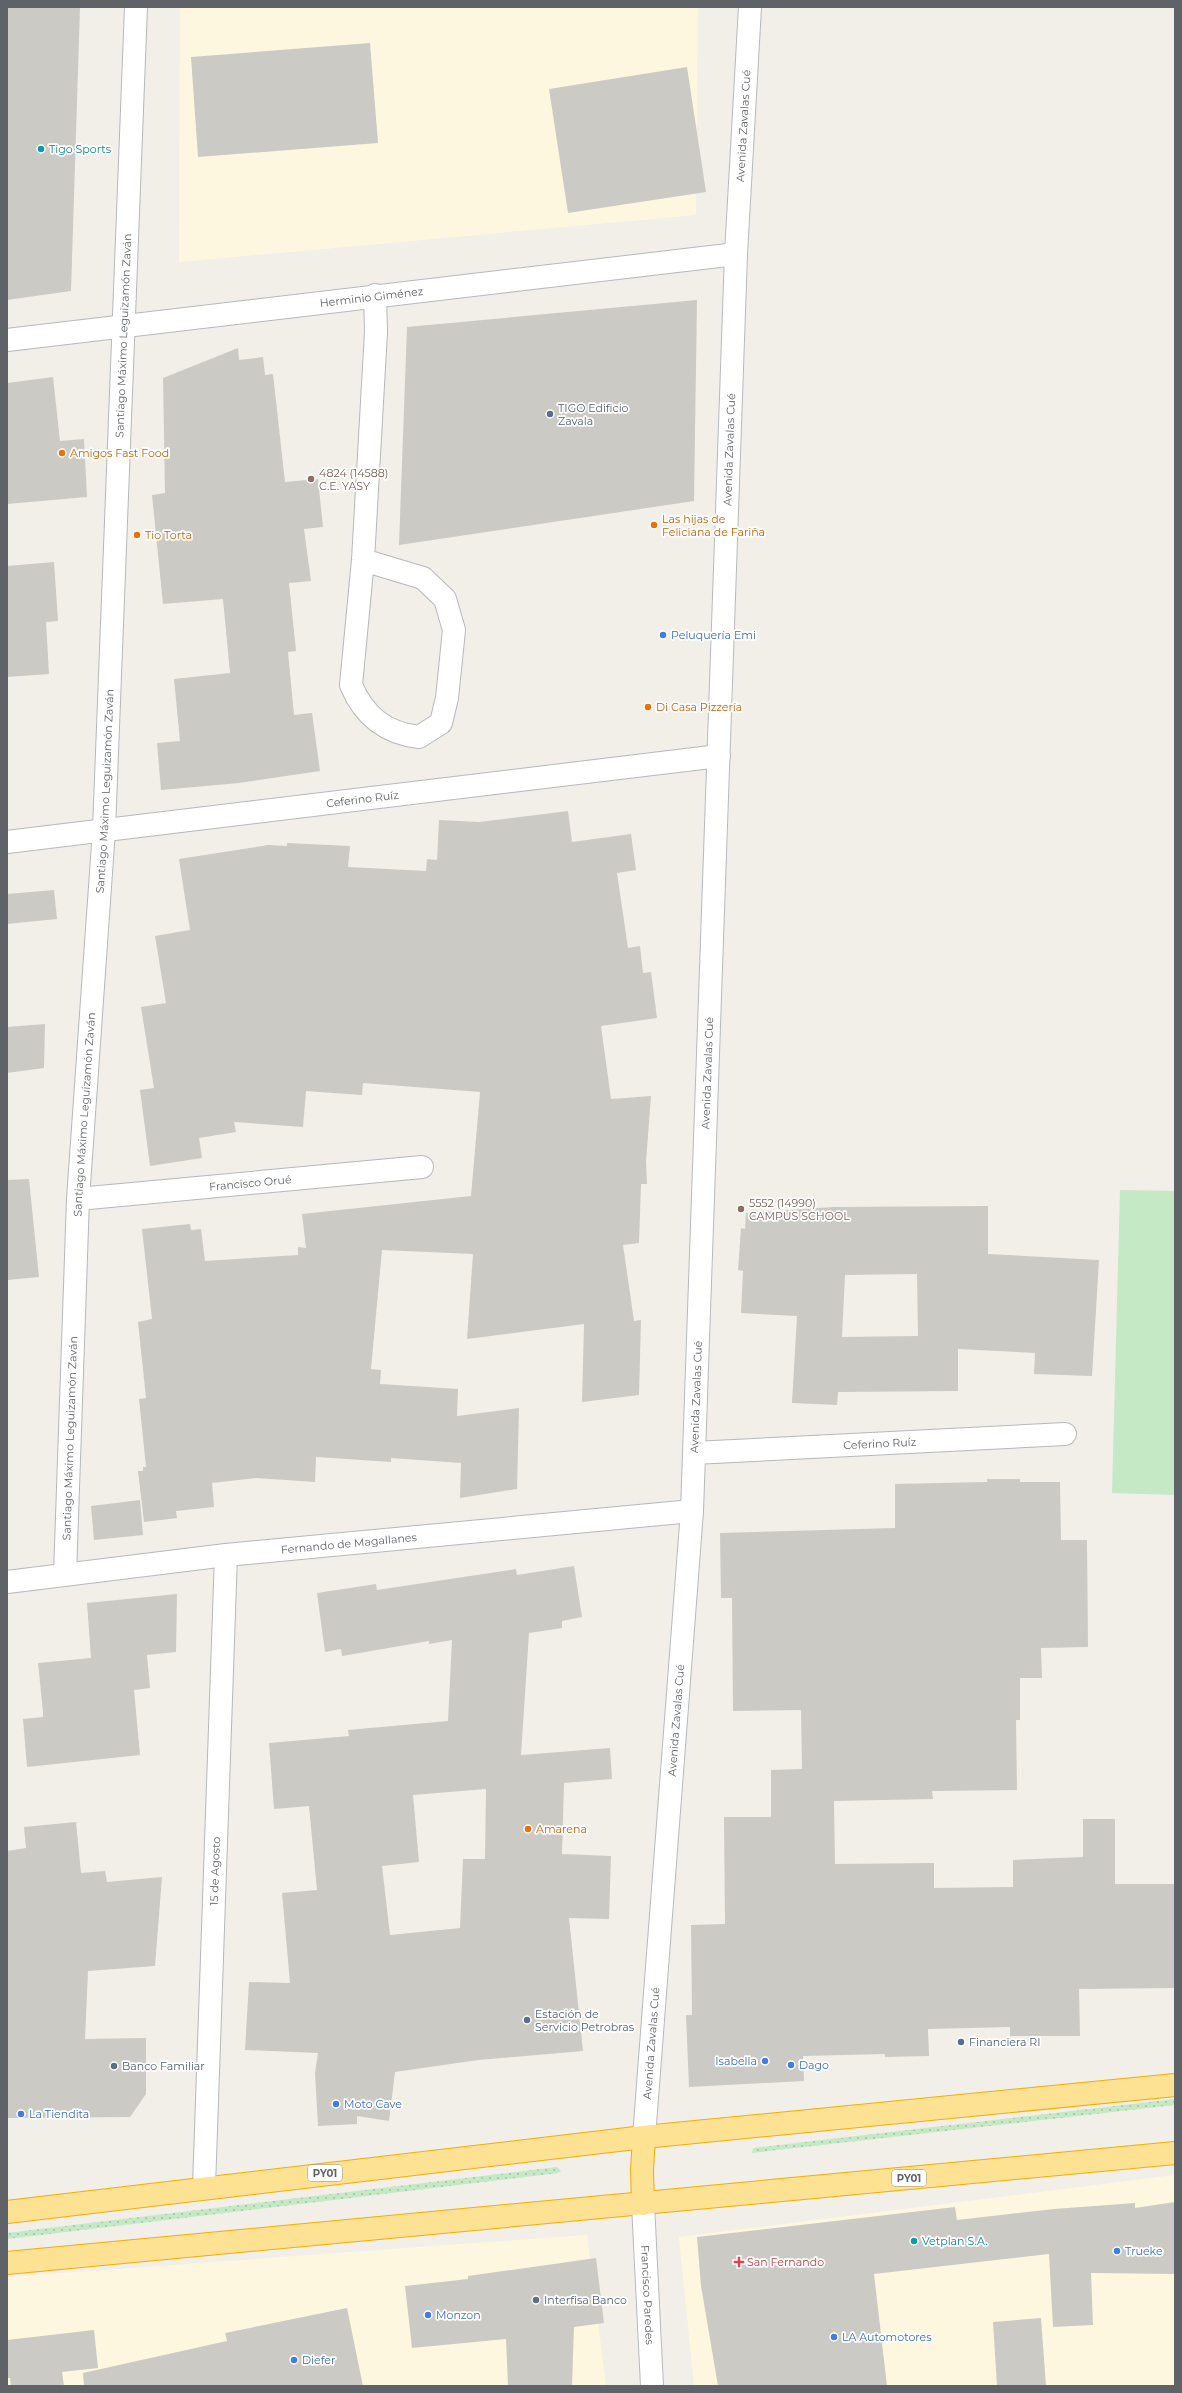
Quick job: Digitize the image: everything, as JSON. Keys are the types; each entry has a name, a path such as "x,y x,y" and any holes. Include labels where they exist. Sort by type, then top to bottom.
{"highway":[{"name":"PY01","path":"7,2212 204,2187 644,2137 1175,2086"},
{"path":"643,2204 642,2170 644,2137"},
{"name":"PY01","path":"7,2263 1175,2153"}],"street":[{"name":"Santiago Máximo Leguizamón Zaván","path":"65,1575 78,1199 104,830 136,7"},
{"name":"Avenida Zavalas Cué","path":"644,2137 692,1511 736,254 750,7"},
{"name":"Herminio Giménez","path":"7,340 124,324 736,254"},
{"path":"363,560 423,578 444,599 454,630 447,698 441,723 419,737 401,735 367,713 358,702 350,685 363,560 376,332 375,295"},
{"name":"Ceferino Ruíz","path":"7,842 719,756"},
{"name":"Francisco Orué","path":"78,1199 422,1167"},
{"name":"Ceferino Ruíz","path":"694,1453 1065,1434"},
{"name":"Fernando de Magallanes","path":"7,1582 226,1554 692,1511"},
{"name":"15 de Agosto","path":"204,2187 226,1554"},
{"name":"Francisco Paredes","path":"643,2204 652,2386"}],"shaded area":[{"path":"180,7 698,7 696,215 179,262"},
{"path":"1175,2175 1175,2386 694,2386 679,2237"},
{"path":"587,2235 606,2386 7,2386 7,2277"}],"green space":[{"path":"1120,1190 1175,1191 1175,1495 1112,1493"},
{"path":"1175,2099 1175,2105 752,2153 753,2148"},
{"path":"557,2167 561,2171 558,2173 7,2239 7,2233"}],"building":[{"name":"Tigo Sports","path":"7,7 80,7 71,291 7,300"},
{"path":"370,43 378,143 198,157 191,57"},
{"path":"687,67 706,192 568,213 549,89"},
{"name":"TIGO Edificio Zavala","path":"697,300 694,501 399,545 407,327"},
{"path":"238,348 239,360 263,357 265,375 273,374 285,482 318,479 323,527 304,529 311,581 289,583 296,651 288,652 294,715 312,713 320,771 239,783 161,790 157,743 180,741 174,679 230,673 223,599 163,604 152,495 165,493 163,378"},
{"path":"53,377 60,441 84,439 87,497 7,504 7,383"},
{"path":"54,562 58,621 46,622 49,674 7,677 7,566"},
{"path":"568,811 572,842 631,834 636,870 617,873 628,948 640,946 643,973 651,972 657,1018 601,1026 611,1099 651,1096 646,1162 647,1184 641,1184 639,1243 623,1245 634,1321 641,1320 639,1395 582,1402 584,1324 467,1339 473,1254 382,1250 371,1369 381,1370 380,1384 458,1389 457,1416 519,1408 517,1489 460,1498 461,1463 391,1458 391,1462 316,1457 315,1482 256,1478 212,1483 214,1507 176,1511 177,1518 144,1522 138,1471 143,1471 143,1467 146,1467 139,1399 146,1398 138,1322 152,1319 142,1229 190,1224 191,1230 201,1229 205,1261 298,1255 298,1247 306,1248 302,1214 471,1196 480,1092 363,1083 362,1095 306,1091 303,1127 234,1122 236,1132 199,1138 202,1158 150,1166 140,1090 154,1088 141,1007 166,1003 155,936 190,930 179,859 268,845 287,846 287,843 350,846 348,867 426,871 427,859 437,860 439,820 479,822"},
{"path":"54,890 57,919 7,924 7,894"},
{"path":"45,1024 44,1068 7,1073 7,1027"},
{"path":"29,1179 39,1277 7,1280 7,1180"},
{"path":"988,1206 988,1254 1099,1260 1092,1376 1034,1374 1035,1353 958,1349 958,1391 838,1392 837,1405 792,1403 797,1316 741,1313 743,1271 738,1270 741,1228 745,1229 746,1213 833,1207","holes":["917,1274 918,1336 842,1337 845,1275"]},
{"path":"987,1479 1020,1479 1020,1482 1060,1482 1061,1540 1087,1540 1088,1647 1041,1648 1042,1678 1020,1678 1020,1720 1016,1720 1017,1790 932,1791 933,1799 834,1801 835,1864 934,1863 934,1888 1013,1887 1013,1860 1083,1857 1083,1819 1115,1819 1115,1884 1175,1884 1175,1988 1079,1989 1080,2036 1010,2036 1010,2027 928,2029 929,2056 885,2057 885,2054 803,2056 804,2081 689,2087 686,2015 692,2015 691,1925 725,1924 724,1817 771,1817 771,1770 802,1769 801,1710 733,1711 732,1598 721,1598 720,1533 895,1528 895,1484 987,1482"},
{"path":"140,1500 143,1535 94,1540 91,1506"},
{"path":"574,1566 582,1617 562,1621 562,1628 529,1633 521,1755 610,1748 612,1779 564,1783 562,1854 611,1856 609,1919 569,1918 583,2051 478,2060 395,2072 389,2121 357,2116 357,2124 318,2126 315,2073 318,2053 245,2050 249,1982 290,1983 282,1893 317,1890 309,1806 274,1809 269,1743 349,1736 348,1730 448,1721 452,1640 429,1644 429,1641 342,1656 341,1649 325,1652 317,1593 376,1584 377,1590 516,1569 517,1575","holes":["486,1789 485,1859 463,1859 460,1928 390,1935 382,1866 419,1862 413,1795"]},
{"path":"177,1594 176,1652 147,1655 150,1688 134,1690 140,1755 27,1767 23,1719 43,1717 38,1663 91,1658 87,1603"},
{"path":"76,1822 81,1873 105,1871 107,1882 162,1877 155,1966 88,1971 85,2039 146,2038 146,2094 130,2117 7,2118 7,1851 26,1848 24,1827"},
{"path":"1175,2202 1175,2274 1091,2273 1093,2325 1053,2327 1049,2254 874,2274 887,2386 718,2386 701,2286 697,2237 955,2207 957,2220 1054,2209 1135,2203 1135,2208"},
{"path":"596,2258 604,2323 574,2327 572,2386 508,2386 506,2339 412,2348 405,2286 468,2279 468,2276"},
{"name":"Diefer","path":"347,2308 363,2386 84,2386 83,2373 227,2341 225,2333"},
{"path":"1041,2318 1046,2386 997,2386 993,2322"},
{"path":"94,2330 98,2368 62,2372 64,2386 11,2386 10,2378 7,2378 7,2340"}],"place":[{"name":"Tigo Sports","path":"41,149"},
{"name":"TIGO Edificio Zavala","path":"550,414"},
{"name":"Amigos Fast Food","path":"62,453"},
{"name":"4824 (14588) C.E. YASY","path":"311,479"},
{"name":"Las hijas de Feliciana de Fariña","path":"654,525"},
{"name":"Tio Torta","path":"137,535"},
{"name":"Peluquería Emi","path":"663,635"},
{"name":"Di Casa Pizzería","path":"648,707"},
{"name":"5552 (14990) CAMPUS SCHOOL","path":"741,1209"},
{"name":"Amarena","path":"528,1829"},
{"name":"Estación de Servicio Petrobras","path":"527,2020"},
{"name":"Financiera RI","path":"961,2042"},
{"name":"Isabella","path":"765,2061"},
{"name":"Dago","path":"791,2065"},
{"name":"Banco Familiar","path":"114,2066"},
{"name":"Moto Cave","path":"336,2104"},
{"name":"La Tiendita","path":"21,2114"},
{"name":"Vetplan S.A.","path":"914,2241"},
{"name":"Trueke","path":"1117,2251"},
{"name":"San Fernando","path":"739,2262"},
{"name":"Interfisa Banco","path":"536,2300"},
{"name":"Monzon","path":"428,2315"},
{"name":"LA Automotores","path":"834,2337"},
{"name":"Diefer","path":"294,2360"}]}
